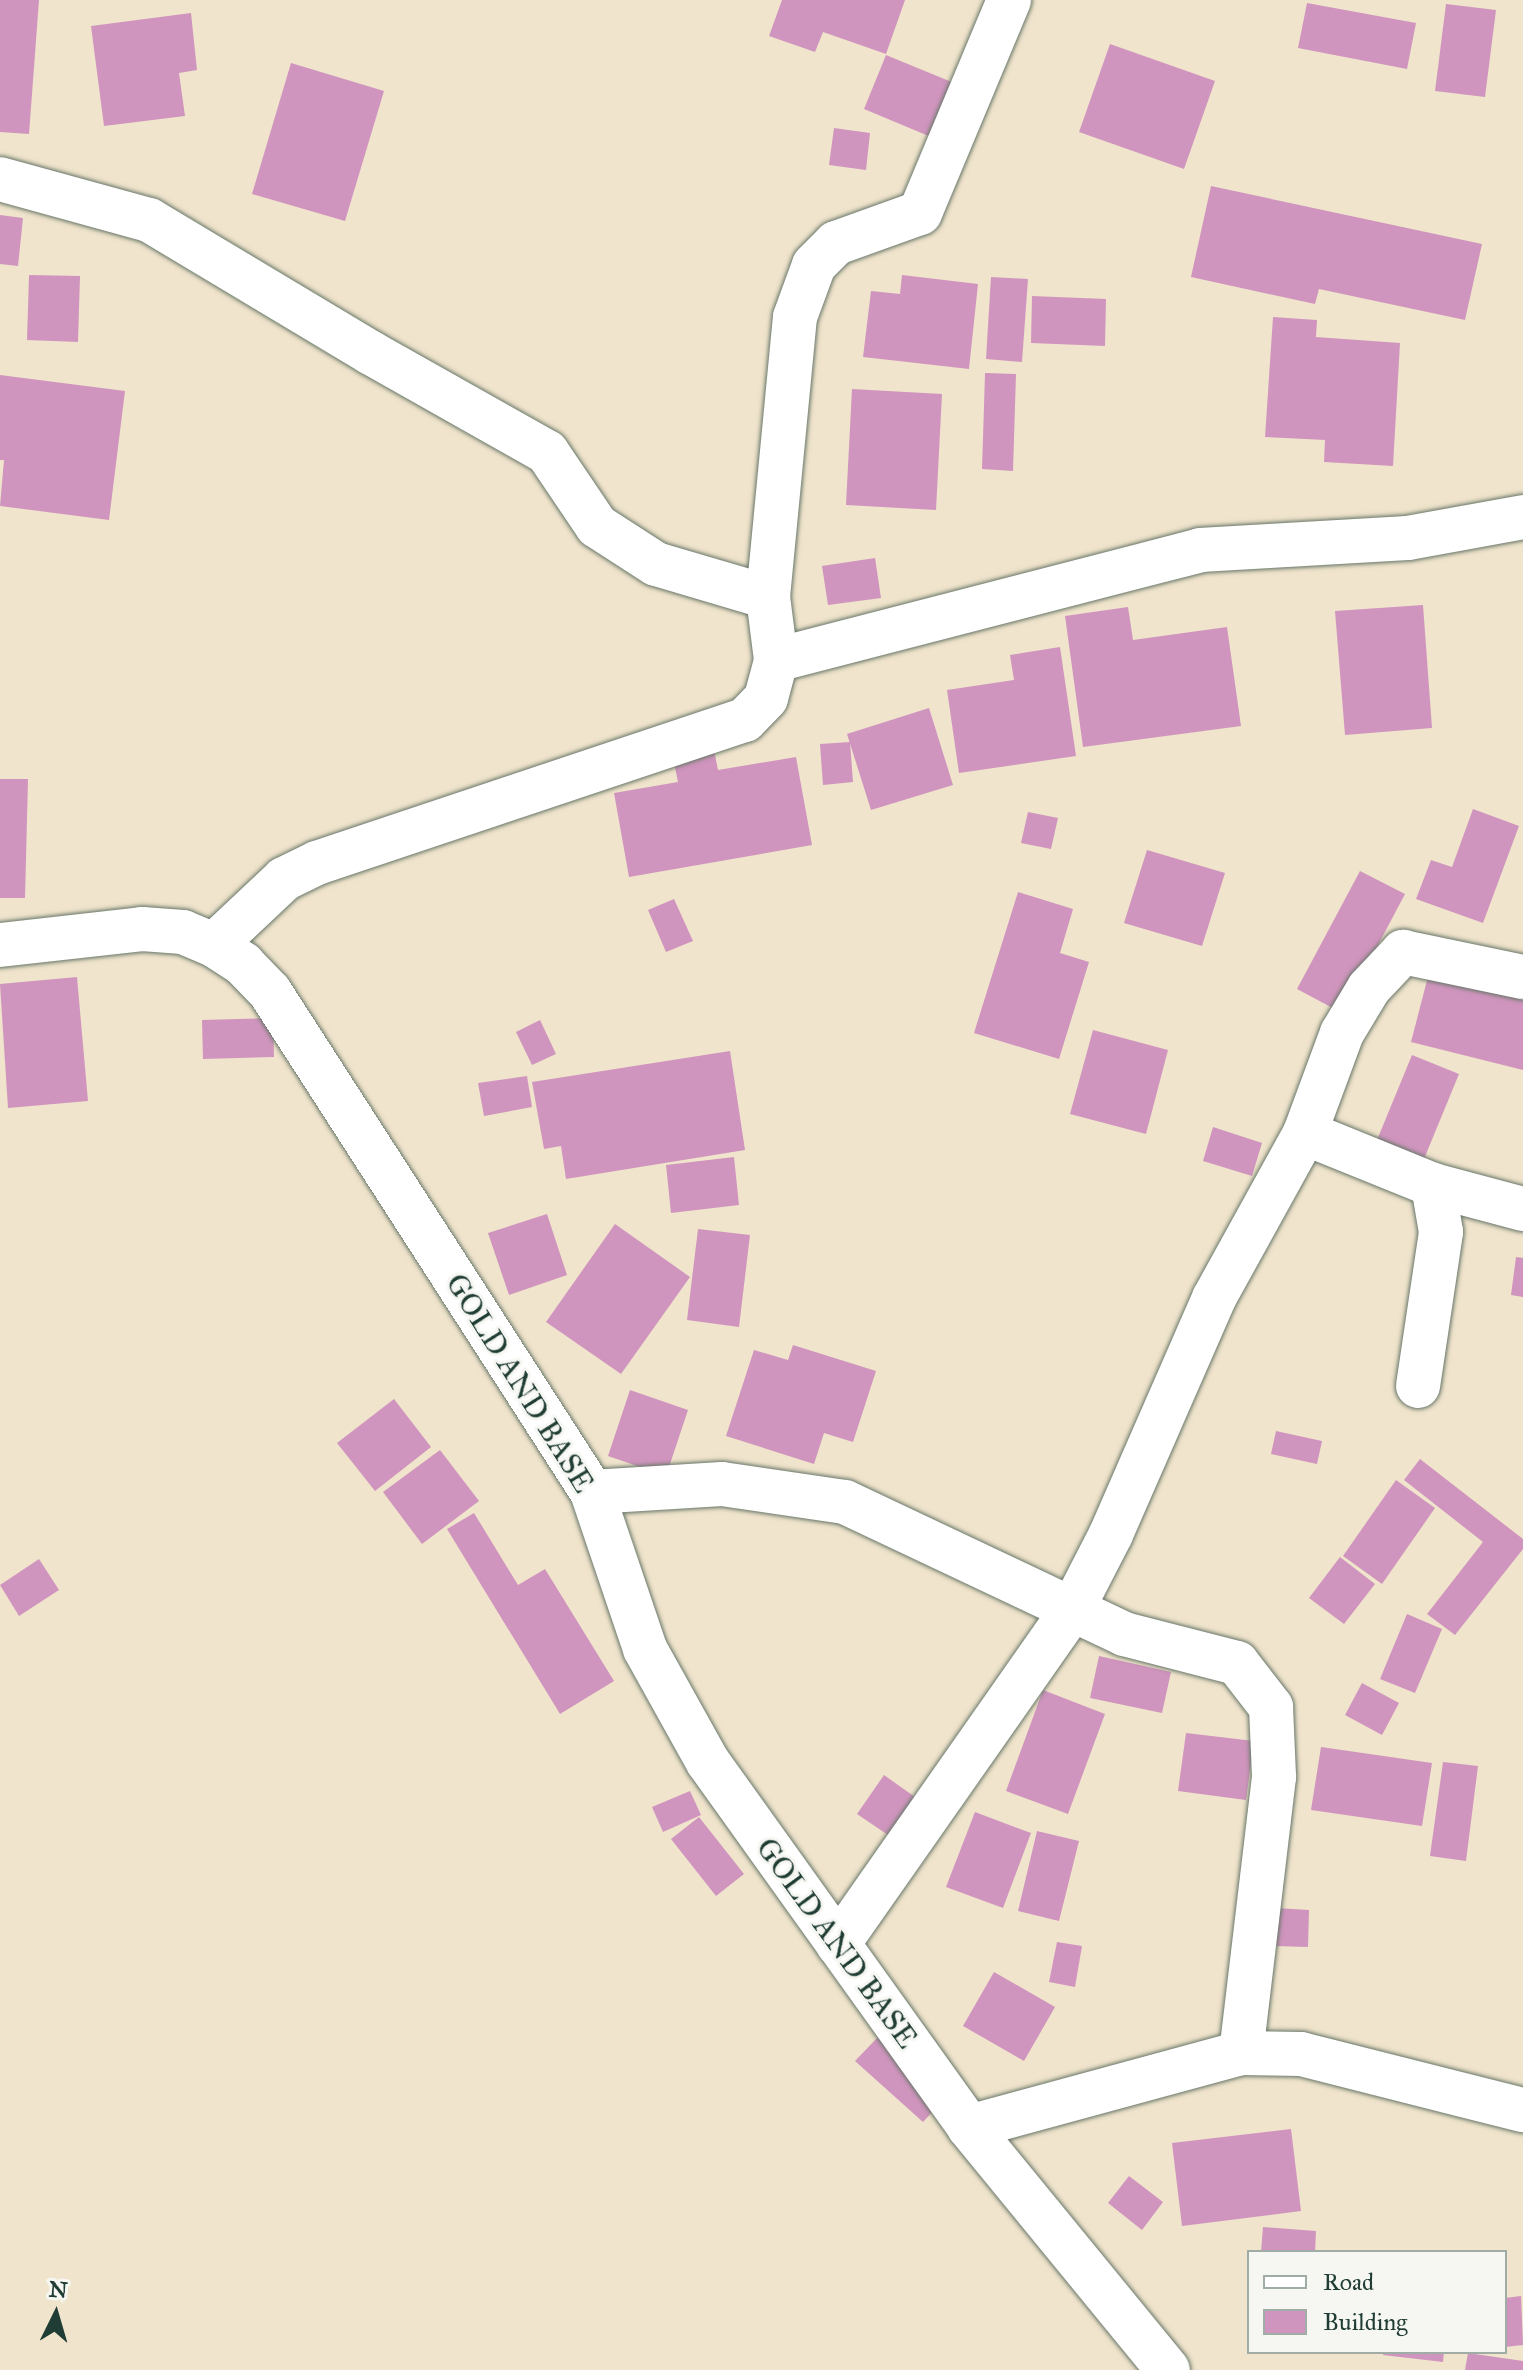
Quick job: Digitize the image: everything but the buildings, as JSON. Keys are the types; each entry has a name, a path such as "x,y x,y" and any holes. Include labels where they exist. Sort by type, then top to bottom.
{"street":[{"path":"214,945 284,879 317,863 745,720 766,698 776,660 768,597 795,317 814,265 836,243 920,213 1009,0"},
{"path":"0,179 149,220 371,353 547,452 597,526 656,564 768,597"},
{"path":"776,660 1200,550 1408,538 1523,517"},
{"name":"GOLD AND BASE","path":"0,945 142,929 183,932 214,945 243,964 270,992 592,1492 645,1649 708,1762 969,2127 1168,2370"},
{"path":"838,1944 1072,1610 1111,1534 1214,1298 1305,1133 1342,1033 1369,988 1403,952 1523,977"},
{"path":"1305,1133 1433,1185 1523,1209"},
{"path":"1418,1386 1441,1232 1433,1185"},
{"path":"592,1492 722,1484 845,1502 1124,1634 1237,1663 1271,1707 1274,1777 1241,2053"},
{"path":"969,2127 1241,2053 1301,2054 1523,2110"}]}
